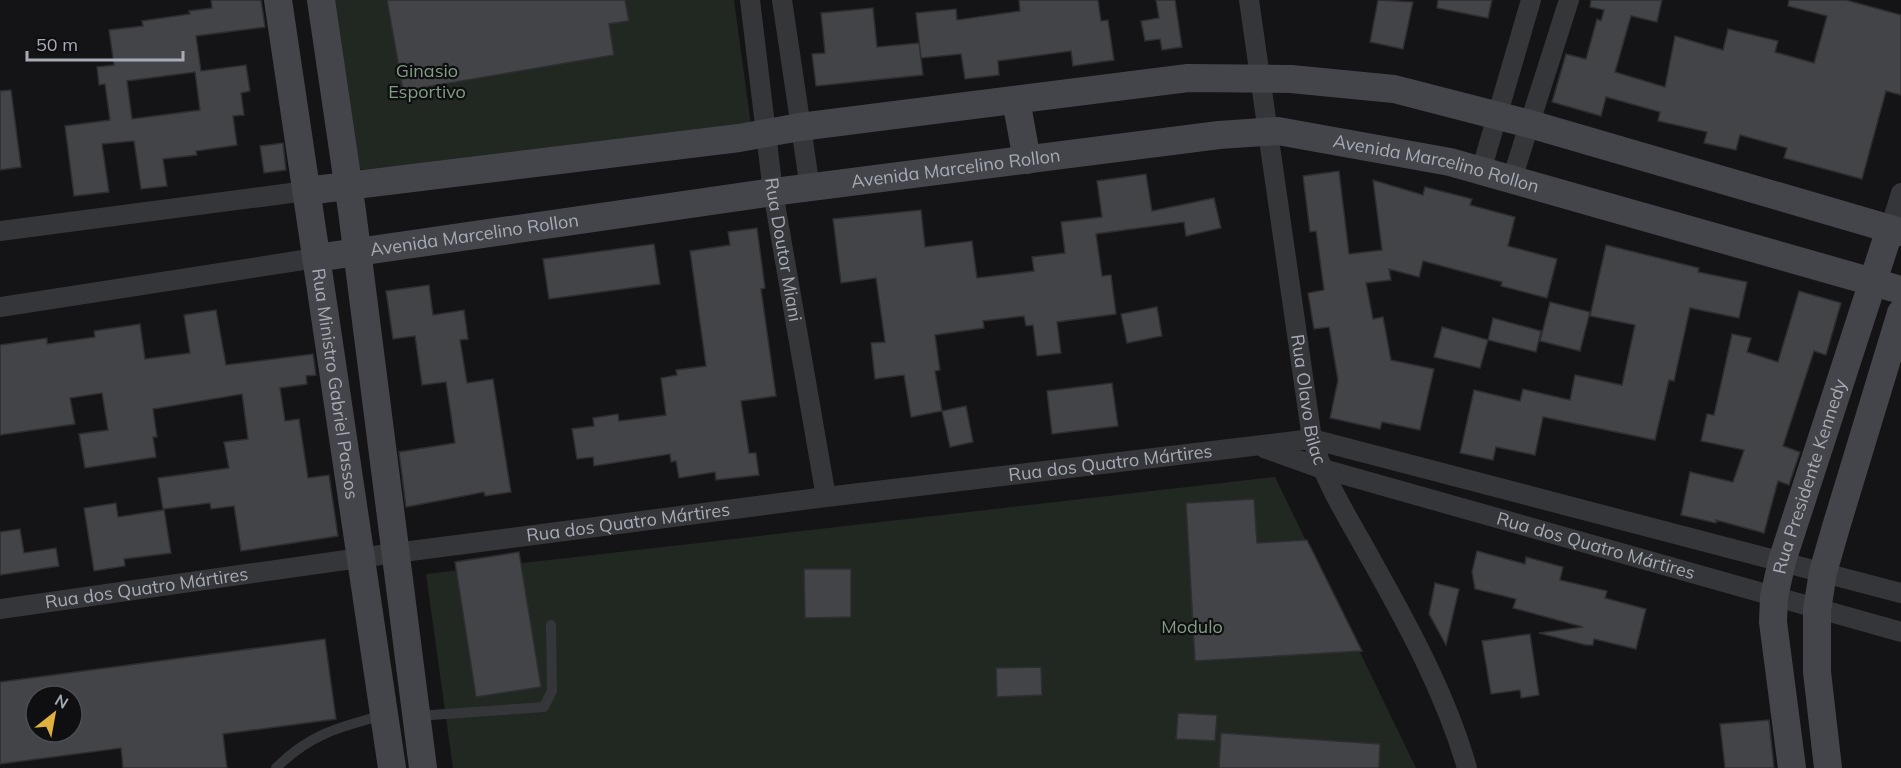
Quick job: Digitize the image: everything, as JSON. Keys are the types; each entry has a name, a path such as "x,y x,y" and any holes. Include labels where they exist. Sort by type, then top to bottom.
{"main road":[{"name":"Rua Ministro Gabriel Passos","path":"278,0 392,768"},
{"name":"Rua Ministro Gabriel Passos","path":"321,0 348,183 423,768"},
{"path":"306,190 348,183 765,134 800,127 1188,78 1261,79 1394,89 1530,124 1895,230"},
{"path":"1016,100 1027,160"},
{"name":"Avenida Marcelino Rollon","path":"316,258 773,192 1219,135 1278,131 1358,144 1512,179 1901,290"},
{"name":"Rua Presidente Kennedy","path":"1792,768 1773,622 1774,597 1782,561 1874,282 1895,230"},
{"name":"Rua Presidente Kennedy","path":"1828,768 1817,672 1816,610 1823,572 1901,313"},
{"path":"384,703 412,688"}],"street":[{"name":"Rua Doutor Miani","path":"750,0 773,192 826,497"},
{"name":"Rua Doutor Miani","path":"782,0 810,188"},
{"name":"Rua Olavo Bilac","path":"1249,0 1261,79 1266,132 1312,439 1320,468 1390,593 1449,712 1467,768"},
{"path":"1480,171 1531,0"},
{"path":"1512,179 1569,0"},
{"path":"0,231 306,190"},
{"name":"Rua Presidente Kennedy","path":"1895,230 1901,193"},
{"name":"Avenida Marcelino Rollon","path":"0,307 316,258"},
{"name":"Rua dos Quatro Mártires","path":"0,609 394,553 826,497 1312,439 1901,593"},
{"name":"Rua dos Quatro Mártires","path":"1259,447 1320,468 1816,610 1901,632"},
{"path":"1599,547 1607,516"}],"lane":[{"path":"416,716 544,707 552,691 551,625"},
{"path":"276,768 292,752 331,729 384,703"}],"green space":[{"name":"Ginasio Esportivo","path":"331,0 734,0 752,133 357,170"},
{"name":"Modulo","path":"1275,477 1416,768 453,768 426,574"}],"building":[{"path":"211,0 261,0 265,27 196,36 201,71 246,65 250,91 241,93 244,115 233,116 237,145 196,151 197,155 163,159 167,186 141,189 134,141 102,144 109,192 74,196 65,126 110,120 105,84 99,85 97,67 114,65 109,30 143,26 142,21 190,14 189,11 212,8","holes":["195,72 200,110 132,119 127,81"]},
{"path":"387,0 625,0 629,21 609,24 614,55 403,91"},
{"path":"1019,0 1098,0 1101,21 1108,20 1114,60 1073,66 1071,51 998,61 999,75 965,79 961,54 921,58 916,13 956,9 957,20 1020,11"},
{"path":"1156,0 1175,0 1182,47 1162,50 1160,39 1145,41 1141,21 1159,18"},
{"path":"1378,0 1413,2 1403,49 1370,42"},
{"path":"1438,0 1492,0 1488,18 1437,8"},
{"path":"1591,0 1662,0 1657,22 1631,16 1615,72 1665,87 1675,36 1723,50 1728,29 1778,41 1775,52 1814,63 1827,16 1788,6 1789,0 1846,0 1901,15 1901,95 1886,91 1862,179 1784,158 1787,148 1740,135 1736,150 1704,143 1707,132 1658,121 1660,112 1606,97 1601,116 1552,102 1566,54 1586,59 1597,19 1601,21 1604,10 1590,7"},
{"path":"873,8 877,47 919,43 923,75 816,86 812,54 825,53 821,13"},
{"path":"11,90 21,167 0,170 0,91"},
{"path":"283,143 286,170 264,173 260,146"},
{"path":"1339,171 1349,254 1382,250 1373,180 1423,195 1425,187 1472,199 1470,205 1515,217 1508,246 1557,259 1547,298 1501,286 1502,282 1423,261 1419,277 1389,269 1391,280 1366,283 1373,319 1383,317 1391,360 1434,369 1420,430 1382,422 1380,429 1330,418 1338,380 1329,327 1314,329 1308,293 1324,290 1316,231 1310,232 1303,176"},
{"path":"1146,174 1152,211 1214,198 1221,228 1186,236 1184,222 1096,234 1102,276 1111,275 1116,314 1057,322 1061,353 1037,356 1033,325 1026,326 1024,316 983,321 984,328 935,335 940,370 935,371 942,411 911,417 904,375 875,379 871,343 885,342 876,278 841,283 833,219 921,210 925,247 972,241 977,278 1034,271 1032,257 1065,253 1061,222 1102,217 1097,181"},
{"path":"757,228 765,288 761,289 776,396 741,401 749,453 756,453 759,475 716,480 715,472 679,478 676,461 671,462 670,454 594,466 593,457 577,459 572,429 594,426 593,418 618,414 619,421 666,415 661,378 677,375 676,370 706,366 690,251 730,245 728,232"},
{"path":"654,244 660,284 549,299 543,259"},
{"path":"1606,245 1699,268 1698,272 1747,282 1739,318 1690,308 1674,381 1669,380 1655,440 1543,417 1535,455 1496,447 1493,460 1460,453 1474,390 1520,401 1523,389 1570,400 1575,375 1622,385 1635,325 1590,316"},
{"path":"429,285 433,315 464,310 468,339 460,340 467,383 493,379 511,492 485,496 484,492 406,507 399,452 455,443 446,382 422,385 415,336 393,339 386,291"},
{"path":"1799,291 1841,303 1826,355 1814,351 1783,446 1800,452 1789,485 1778,481 1764,533 1716,520 1716,523 1681,515 1690,472 1733,482 1744,450 1701,441 1707,414 1714,415 1732,334 1751,338 1747,352 1778,362"},
{"path":"1550,302 1590,312 1580,351 1540,341"},
{"path":"1157,307 1162,336 1127,343 1121,314"},
{"path":"216,310 226,365 313,354 316,375 306,376 307,384 280,388 285,421 299,419 308,478 329,475 338,536 241,551 234,506 211,509 210,503 164,509 171,553 124,559 125,566 94,571 84,508 116,503 118,517 163,510 158,478 229,468 224,442 248,439 242,394 153,409 157,437 153,437 156,457 85,468 79,434 108,430 102,393 70,398 75,424 0,435 0,345 47,338 47,344 95,337 94,331 140,324 145,359 190,353 184,315"},
{"path":"1493,318 1541,331 1536,352 1488,340"},
{"path":"1442,327 1488,340 1480,368 1434,357"},
{"path":"1112,383 1118,426 1052,434 1047,391"},
{"path":"966,406 973,442 950,447 942,411"},
{"path":"1254,499 1257,543 1307,540 1362,651 1195,661 1186,503"},
{"path":"20,529 24,553 56,548 59,566 0,575 0,532"},
{"path":"1477,551 1525,564 1526,557 1563,567 1560,580 1607,591 1605,598 1646,609 1636,649 1594,639 1593,645 1586,645 1539,633 1583,627 1513,608 1516,599 1475,589 1472,572"},
{"path":"519,552 541,687 476,697 455,562"},
{"path":"804,569 851,569 851,617 805,618"},
{"path":"1435,583 1459,589 1446,645 1429,614"},
{"path":"1530,634 1539,695 1521,698 1520,690 1491,694 1482,641"},
{"path":"325,639 336,719 223,734 227,768 123,768 121,748 0,764 0,682"},
{"path":"1041,667 1042,695 997,697 996,668"},
{"path":"1178,713 1217,715 1215,741 1176,739"},
{"path":"1769,720 1774,768 1725,768 1720,724"},
{"path":"1221,733 1380,744 1379,768 1219,768"}]}
